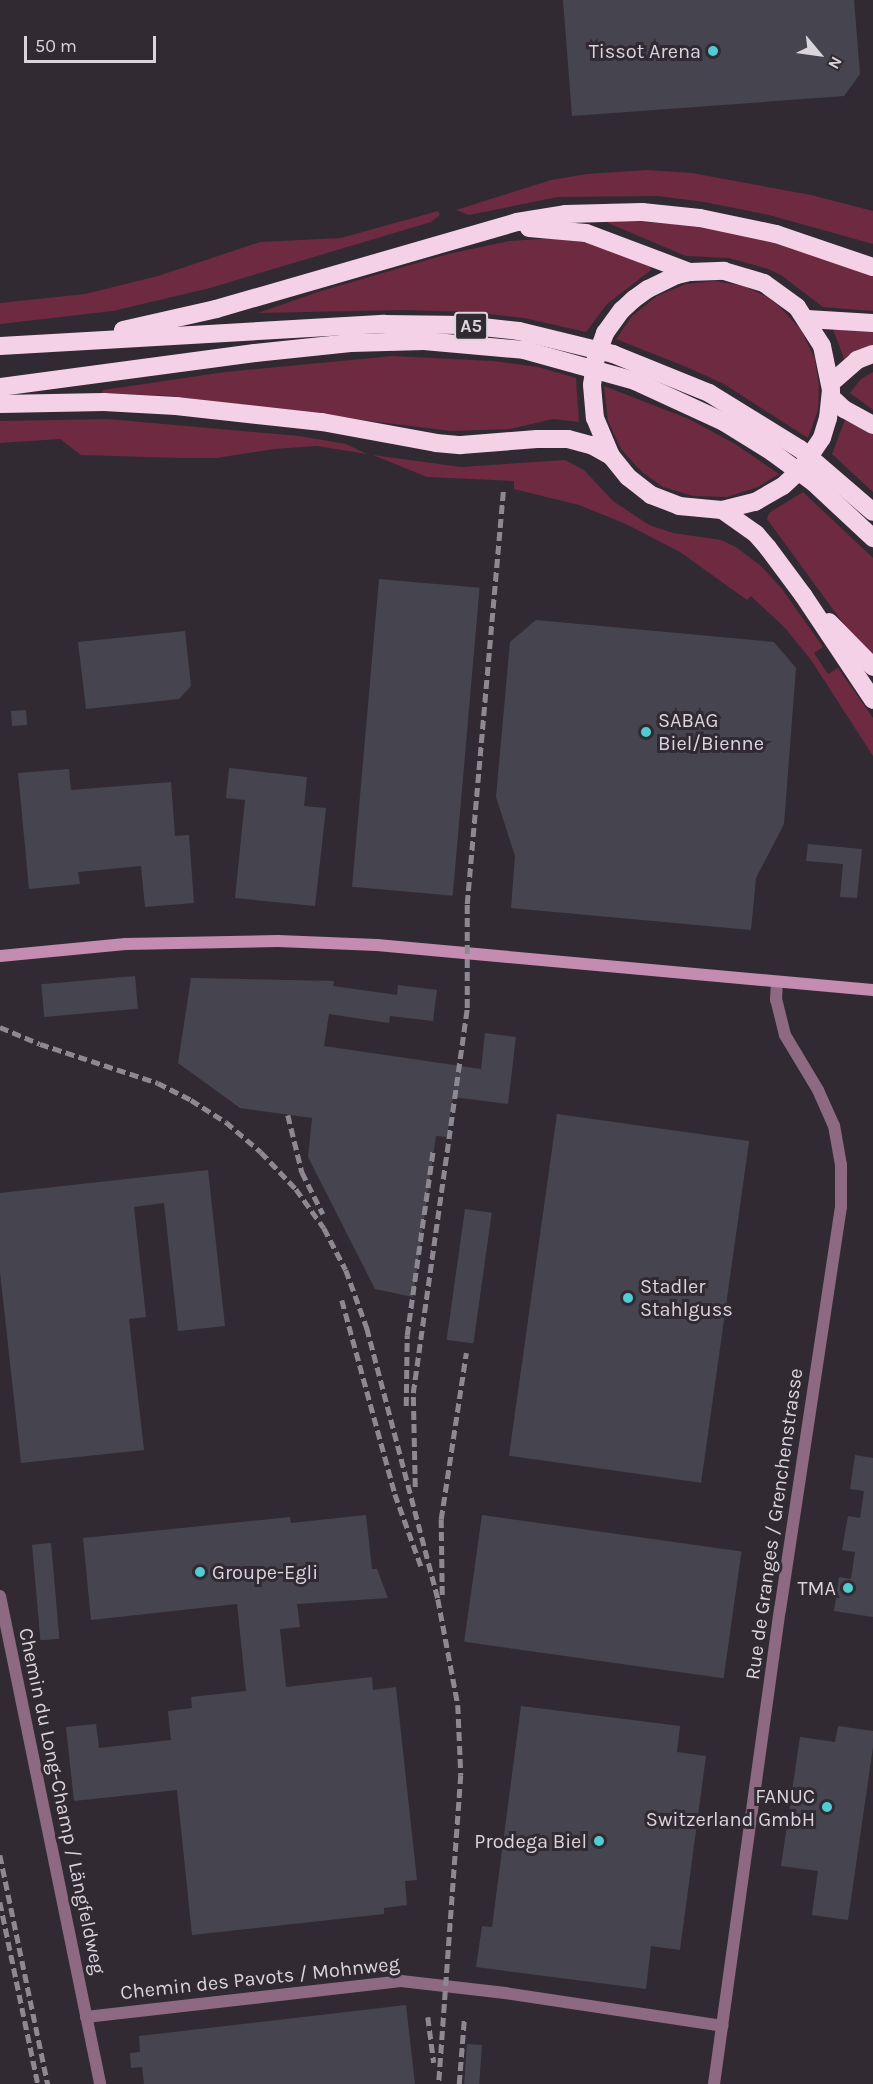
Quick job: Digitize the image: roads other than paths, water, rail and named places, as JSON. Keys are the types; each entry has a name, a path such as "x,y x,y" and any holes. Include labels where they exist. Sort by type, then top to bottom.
{"highway":[{"path":"20,345 171,321 462,236 542,217 589,212 642,212 700,218 754,228 804,242 873,267"},
{"path":"462,236 519,228 566,230 607,239 690,272"},
{"path":"724,271 752,277 782,294 807,319 822,346 831,390 822,438 801,470 783,486 755,502 722,510 680,506 651,495 628,477 611,456 596,418 592,385 596,358 605,333 622,310 648,289 690,272 724,271"},
{"path":"807,319 873,324"},
{"name":"A5","path":"0,346 384,324 464,325 527,333 613,354 709,393 800,449 873,512"},
{"name":"A5","path":"0,387 255,353 350,343 424,341 524,350 636,381 724,422 772,452 814,483 873,538"},
{"path":"831,390 857,360 873,354"},
{"path":"831,390 844,409 873,425"},
{"path":"0,404 104,402 176,405 322,422 444,443 568,439 591,445 611,456"},
{"path":"722,510 756,534 803,595 873,700"},
{"path":"803,595 873,667"}],"main road":[{"path":"0,956 125,944 278,941 377,945 873,990"}],"street":[{"name":"Rue de Granges / Grenchenstrasse","path":"714,2084 780,1610 841,1207 841,1165 834,1126 818,1090 785,1035 776,1000 777,982"},
{"name":"Chemin du Long-Champ / Längfeldweg","path":"0,1596 100,2084"},
{"name":"Chemin des Pavots / Mohnweg","path":"86,2017 401,1981 505,1993 723,2026"}],"railway":[{"path":"415,1487 413,1393 467,1008 467,904 503,492"},
{"path":"0,1027 40,1044 158,1083 226,1122 261,1152 296,1189 324,1228 346,1270 367,1328 438,1599 458,1705 461,1775 439,2084"},
{"path":"288,1115 302,1172 323,1214"},
{"path":"406,1406 407,1335 433,1150"},
{"path":"342,1300 395,1494 421,1566"},
{"path":"442,1595 441,1519 466,1353"},
{"path":"0,1855 48,2084"},
{"path":"0,1902 38,2084"},
{"path":"428,2017 434,2063"},
{"path":"459,2084 464,2020"}],"place":[{"name":"Tissot Arena","path":"713,51"},
{"name":"SABAG Biel/Bienne","path":"646,732"},
{"name":"Stadler Stahlguss","path":"628,1298"},
{"name":"Groupe-Egli","path":"200,1572"},
{"name":"TMA","path":"848,1588"},
{"name":"FANUC Switzerland GmbH","path":"827,1807"},
{"name":"Prodega Biel","path":"599,1841"}]}
